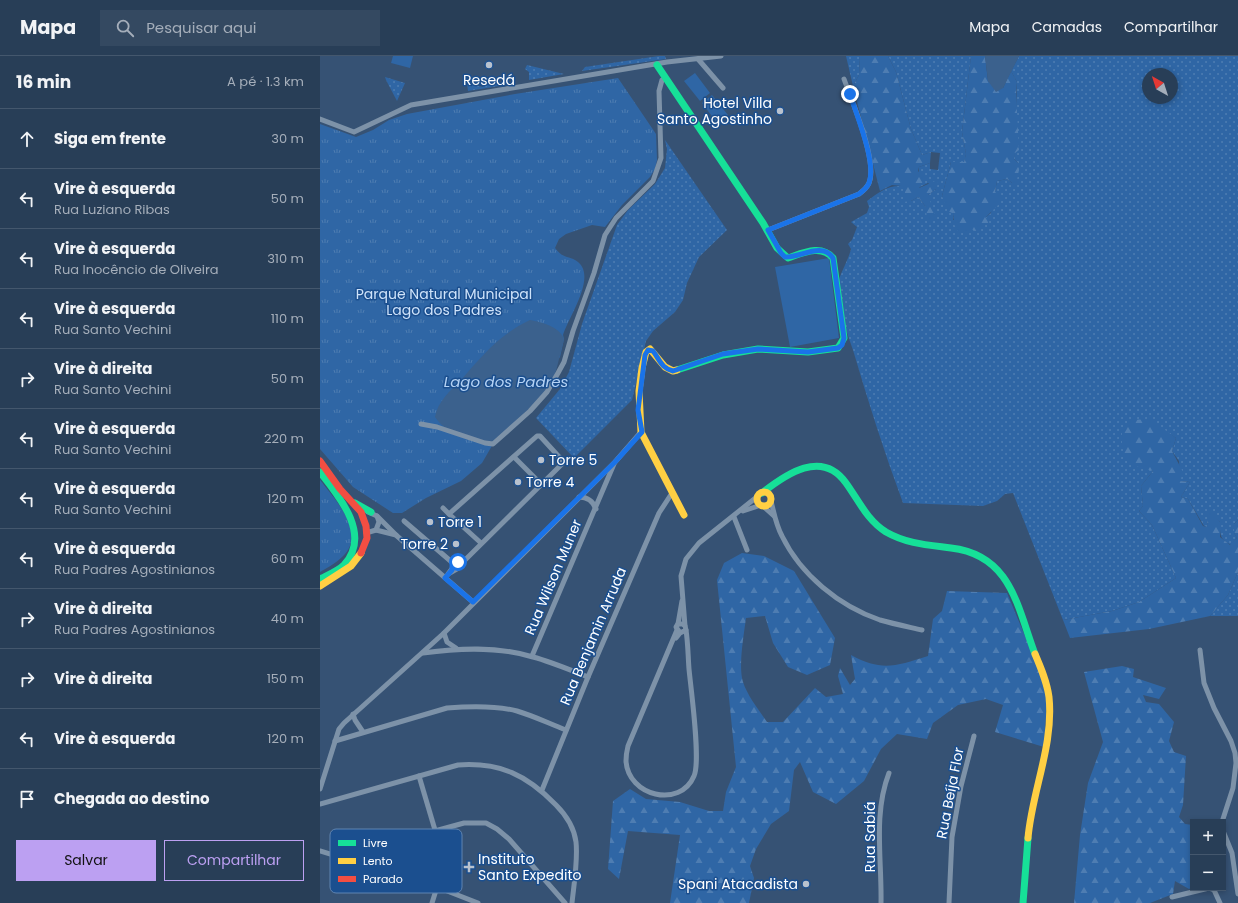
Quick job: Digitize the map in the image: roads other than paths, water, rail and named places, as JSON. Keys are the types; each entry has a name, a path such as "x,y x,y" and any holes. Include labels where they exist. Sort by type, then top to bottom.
{"street":[{"path":"320,119 354,132 411,105 721,56"},
{"path":"698,59 723,88"},
{"path":"657,65 735,184 768,230 781,253 785,257 826,250 833,258 844,338 842,345 838,348 808,352 758,349 723,354 673,371 666,369 661,365 653,351 648,350 645,355 638,410 642,432 684,515"},
{"path":"421,424 493,444 530,411 546,392 564,362 573,331 594,273 605,235 616,218 653,181 657,172 661,158 659,91 662,80 665,78"},
{"path":"768,230 859,194 869,183 871,175 865,140 844,79"},
{"path":"450,514 543,431"},
{"path":"320,789 339,729 353,714 444,633 473,602 615,462 642,432"},
{"path":"446,576 458,570 462,566 461,564 481,543 562,463 561,458 537,436"},
{"path":"514,457 541,484"},
{"path":"320,461 341,490 361,512 366,533 362,553 353,566 320,586"},
{"name":"Rua Wilson Muner","path":"532,656 615,462"},
{"path":"681,629 672,645 628,746 626,760 628,770 640,787 648,793 660,795 682,790 689,784 695,775 696,752 687,648 681,629 681,576 686,559 699,543 734,517 760,495 783,478 797,470 817,466 835,471 846,482 868,517 887,533 914,545 968,550 981,554 1000,570 1007,580 1045,679 1049,697 1050,720 1046,749 1029,823 1023,903"},
{"path":"320,472 352,520 355,529 354,549 347,561 343,566 320,579"},
{"path":"740,512 750,507 768,505 773,493 783,478"},
{"name":"Rua Benjamin Arruda","path":"542,790 588,677 659,513 672,493"},
{"path":"760,495 768,494 781,536 799,564 816,582 835,597 861,612 880,620 922,630"},
{"path":"760,495 758,502 774,516"},
{"path":"579,497 590,500 594,503 596,509"},
{"path":"354,503 374,514 397,536 446,576 473,602"},
{"path":"443,508 481,543"},
{"path":"352,520 361,512"},
{"path":"361,512 374,514"},
{"path":"374,514 378,522 376,530"},
{"path":"734,517 747,550"},
{"path":"404,521 454,564"},
{"path":"355,529 366,533 376,530 397,536"},
{"path":"446,576 454,564 457,562 461,564"},
{"path":"444,633 447,642 456,648"},
{"path":"422,653 456,648 495,650 532,656 588,677"},
{"path":"1200,650 1204,683 1214,708 1231,741 1235,753 1236,763 1233,788 1223,819"},
{"path":"335,741 447,708 466,706 493,707 518,711 566,730"},
{"path":"353,714 363,732"},
{"name":"Rua Beíja Flor","path":"949,903 953,830 961,786 974,736"},
{"path":"320,804 458,765 474,764 496,766 515,773 542,790 563,813 574,832 576,842 572,903"},
{"name":"Rua Sabiá","path":"881,903 880,805 884,786 889,773"},
{"path":"419,776 435,829"},
{"path":"440,829 473,822 486,823 497,829 509,839 565,903"},
{"path":"1226,839 1232,853 1238,894"},
{"path":"320,851 330,854"},
{"path":"1172,897 1209,888 1214,890 1220,903"},
{"path":"432,903 435,893"},
{"path":"452,893 478,903"}],"water":[{"path":"985,56 1019,56 1003,88 996,92 988,81"},
{"name":"Lago dos Padres","path":"530,320 555,328 564,339 555,375 546,392 493,444 461,435 446,428 435,417 439,406 449,392 492,346 510,332"}],"place":[{"name":"Resedá","path":"489,65"},
{"name":"Hotel Villa Santo Agostinho","path":"780,111"},
{"name":"Torre 5","path":"541,460"},
{"name":"Torre 4","path":"518,482"},
{"name":"Torre 1","path":"430,522"},
{"name":"Torre 2","path":"456,544"},
{"name":"Instituto Santo Expedito","path":"469,867"},
{"name":"Spani Atacadista","path":"806,884"}],"park label":[{"name":"Parque Natural Municipal Lago dos Padres","path":"444,302"}]}
